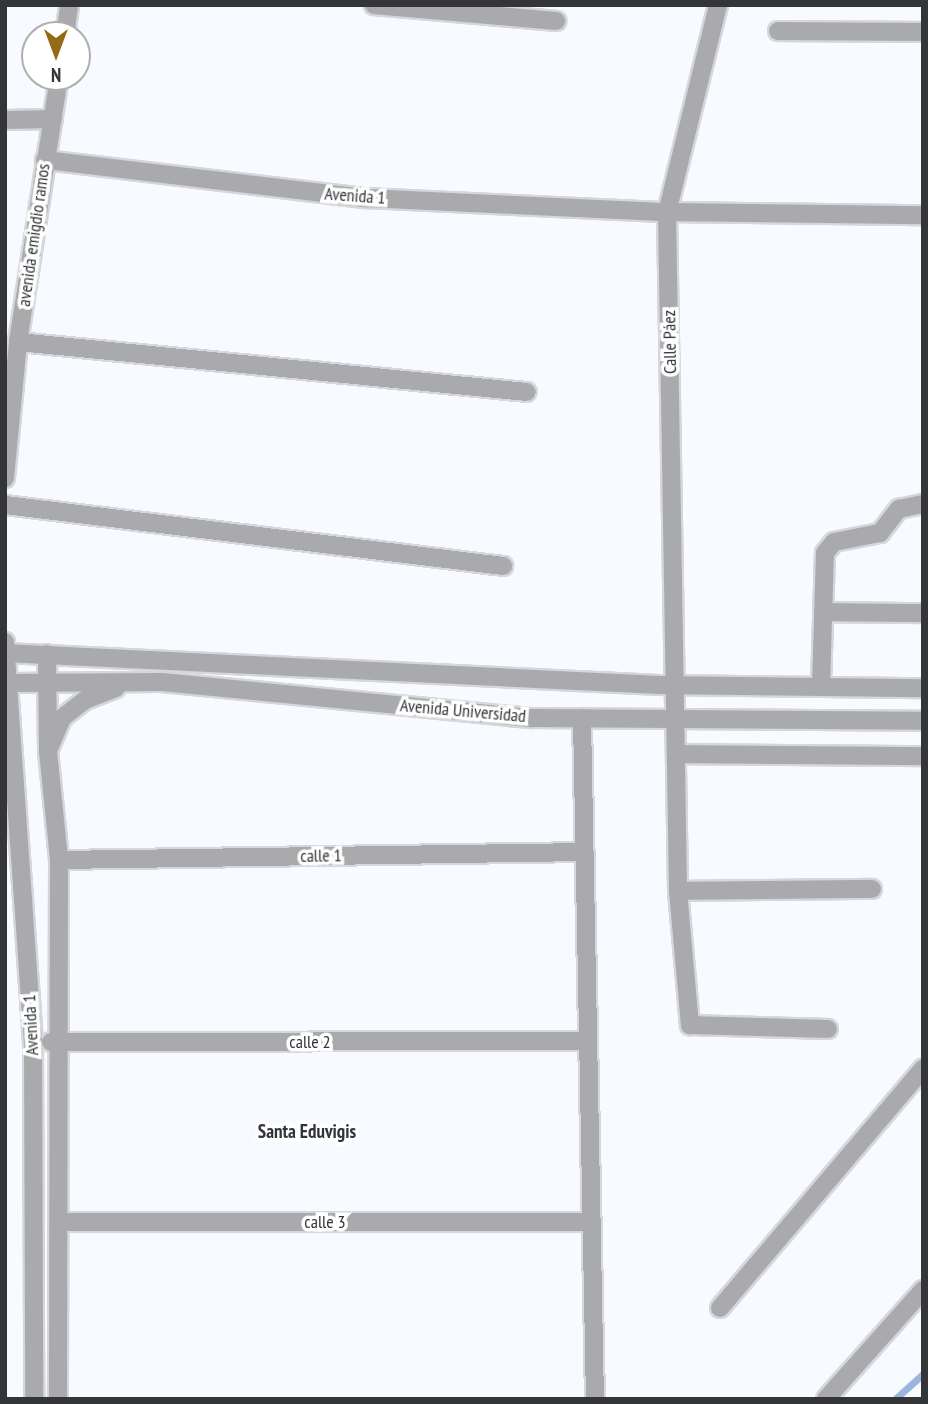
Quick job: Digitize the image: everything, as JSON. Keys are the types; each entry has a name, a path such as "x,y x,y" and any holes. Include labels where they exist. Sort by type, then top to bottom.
{"street":[{"path":"374,5 556,21"},
{"name":"Calle Páez","path":"718,5 667,212 678,685 678,891 690,1025 828,1029"},
{"path":"778,31 923,32"},
{"name":"avenida emigdio ramos","path":"5,478 18,342 57,91"},
{"path":"5,120 53,119"},
{"name":"Avenida 1","path":"45,160 222,185 366,198 667,212 923,215"},
{"path":"18,342 527,392"},
{"path":"821,687 825,553 834,542 848,535 880,533 899,509 923,504"},
{"path":"5,505 503,566"},
{"path":"824,612 923,613"},
{"name":"Avenida 1","path":"6,649 33,1041 34,1399"},
{"name":"Avenida Universidad","path":"6,649 47,654 678,685 923,688"},
{"name":"Avenida 1","path":"47,654 48,751 59,860 58,1399"},
{"name":"Avenida Universidad","path":"8,683 47,685 162,682 532,718 923,721"},
{"path":"48,751 62,718 85,701 128,683"},
{"path":"582,718 595,1399"},
{"path":"676,754 923,756"},
{"name":"calle 1","path":"59,860 583,852"},
{"path":"678,891 872,889"},
{"name":"calle 2","path":"33,1041 587,1041"},
{"path":"720,1308 923,1069"},
{"name":"calle 3","path":"60,1222 591,1222"},
{"path":"826,1399 923,1290"}],"waterway":[{"path":"895,1399 923,1374"}],"district":[{"name":"Santa Eduvigis","path":"307,1132"}]}
